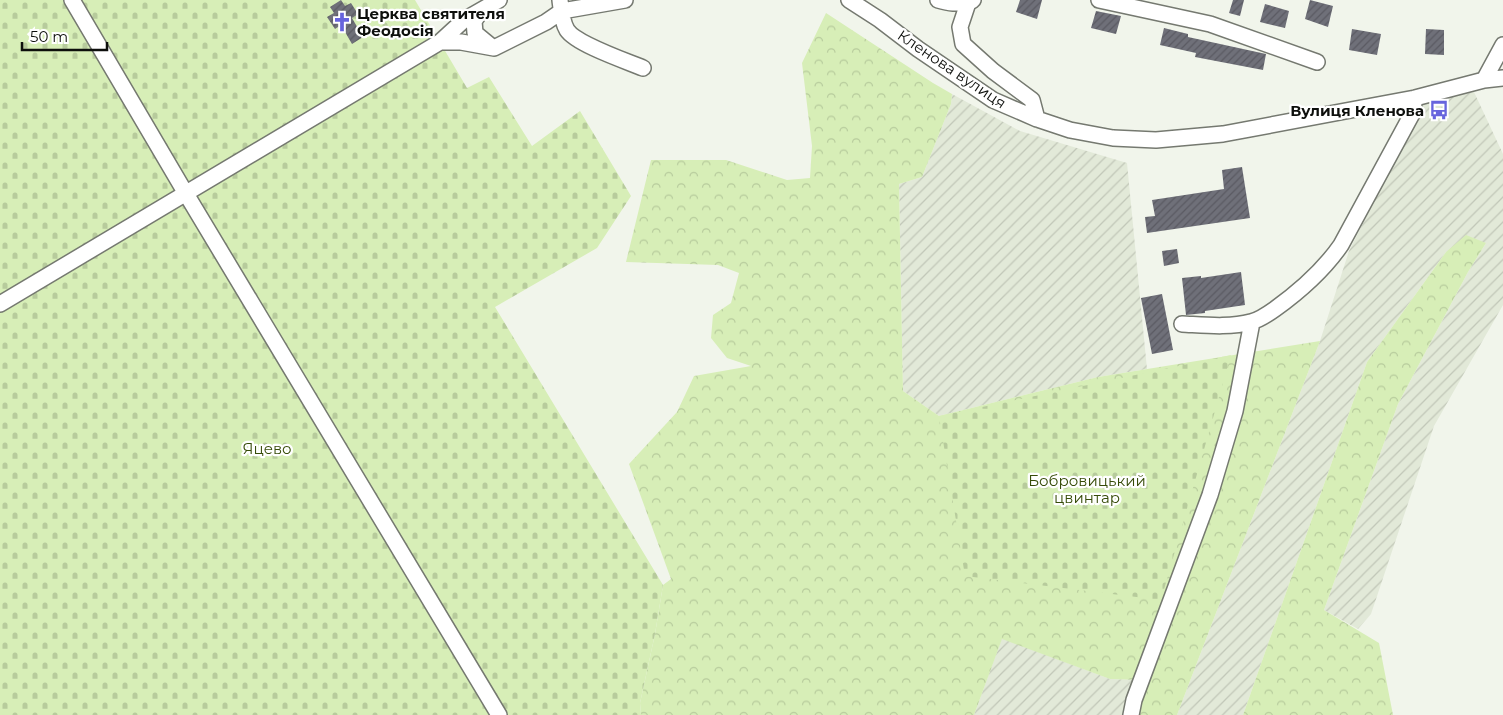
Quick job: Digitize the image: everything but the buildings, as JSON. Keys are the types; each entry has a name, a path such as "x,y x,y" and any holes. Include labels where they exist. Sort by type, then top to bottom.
{"street":[{"path":"72,0 499,715"},
{"path":"0,304 440,42 464,20 499,0"},
{"path":"440,42 460,42 494,48 546,22 561,6 625,0"},
{"name":"Кленова вулиця","path":"849,0 993,100 1037,119 1070,130 1112,138 1156,140 1223,134 1454,92 1484,80 1503,78"},
{"path":"938,0 949,3 968,0"},
{"path":"972,0 968,4 960,28 962,44 993,71 1032,100 1037,119"},
{"path":"1100,0 1210,24 1317,62"},
{"path":"561,6 567,31 578,40 643,68"},
{"path":"482,10 474,21 475,33 494,48"},
{"path":"1484,80 1503,45"},
{"path":"1182,324 1209,326 1252,322 1292,297 1330,262 1412,114 1415,98"},
{"path":"1131,715 1134,700 1197,531 1235,411 1252,322"}],"shaded area":[{"path":"1474,92 1503,154 1503,305 1434,426 1371,614 1358,629 1324,610 1398,404 1468,272 1486,243 1446,252 1367,362 1243,715 1177,715 1320,341 1349,251 1385,180 1419,103"},
{"path":"952,94 1020,131 1127,163 1147,369 1098,377 939,416 903,391 899,184 922,177 951,104"},
{"path":"1002,638 1110,679 1141,680 1128,715 974,715"}],"green space":[{"name":"Яцево","path":"0,0 415,0 467,88 489,77 532,146 580,111 631,196 597,248 495,307 663,585 655,634 640,703 641,715 0,715"},
{"path":"826,13 952,94 951,104 922,177 899,184 903,391 939,416 1098,377 1320,341 1177,715 1128,715 1140,680 1110,679 1002,639 974,715 641,715 640,703 655,634 663,585 671,579 629,464 677,412 694,376 751,366 727,358 711,338 713,315 731,303 739,273 718,265 626,262 651,160 726,160 787,180 810,178 812,146 802,63"},
{"path":"1466,235 1486,243 1468,272 1398,404 1324,610 1379,643 1393,715 1243,715 1367,362 1446,252"},
{"name":"Бобровицький цвинтар","path":"1231,355 1161,600 965,576 939,416"}],"place":[{"name":"Церква святителя Феодосія","path":"342,22"},
{"name":"Вулиця Кленова","path":"1439,110"}]}
